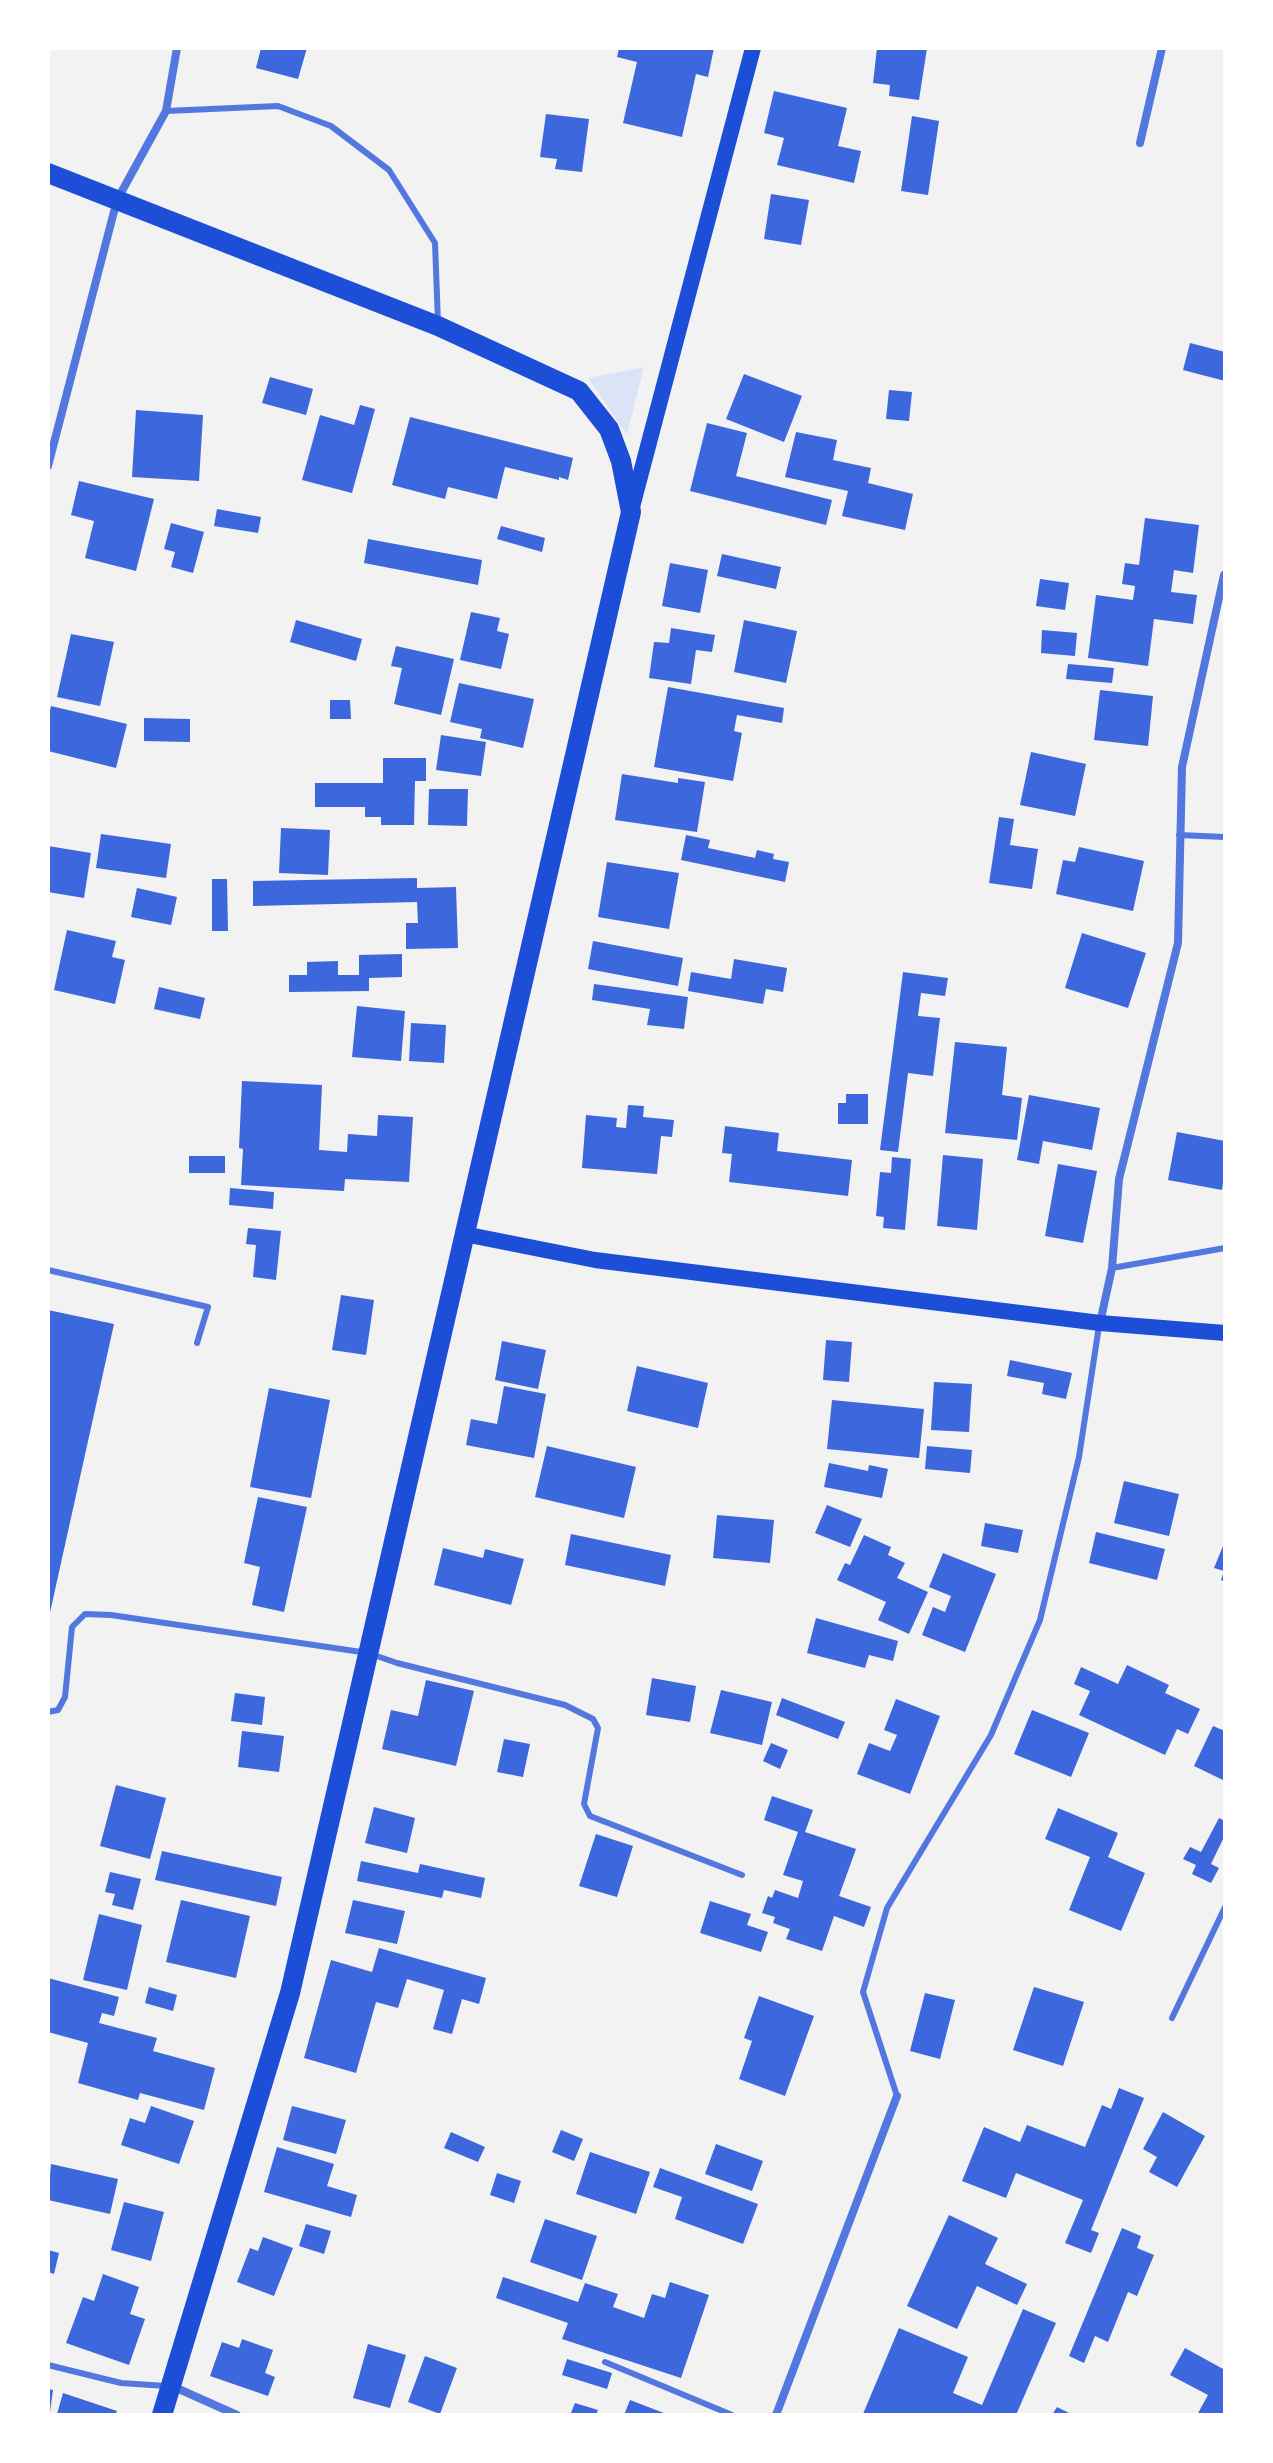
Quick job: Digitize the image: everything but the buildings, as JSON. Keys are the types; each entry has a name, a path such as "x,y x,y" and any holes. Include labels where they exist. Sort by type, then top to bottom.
{"main road":[{"path":"162,2415 290,1993 631,512 753,48"},
{"path":"49,173 438,326 579,391 609,429 621,461 631,512"},
{"path":"464,1234 595,1260 1100,1323 1225,1333"}],"street":[{"path":"48,466 117,200 166,111 177,48"},
{"path":"1140,143 1162,48"},
{"path":"1100,1323 1112,1268 1119,1179 1178,943 1182,767 1224,575"},
{"path":"776,2415 897,2096"},
{"path":"171,2386 237,2415"}],"lane":[{"path":"166,111 278,106 331,126 389,170 435,243 438,326"},
{"path":"1179,835 1225,837"},
{"path":"1112,1268 1225,1248"},
{"path":"48,1270 208,1307 197,1343"},
{"path":"897,2096 863,1992 887,1908 991,1735 1040,1620 1079,1457 1100,1323"},
{"path":"48,1712 58,1710 65,1697 72,1627 85,1614 111,1615 368,1653 565,1705 593,1719 598,1728 584,1804 590,1816 742,1875"},
{"path":"1172,2018 1225,1907"},
{"path":"605,2362 732,2415"},
{"path":"48,2365 121,2383 171,2386"}],"shaded area":[{"path":"644,367 627,435 588,378"}]}
